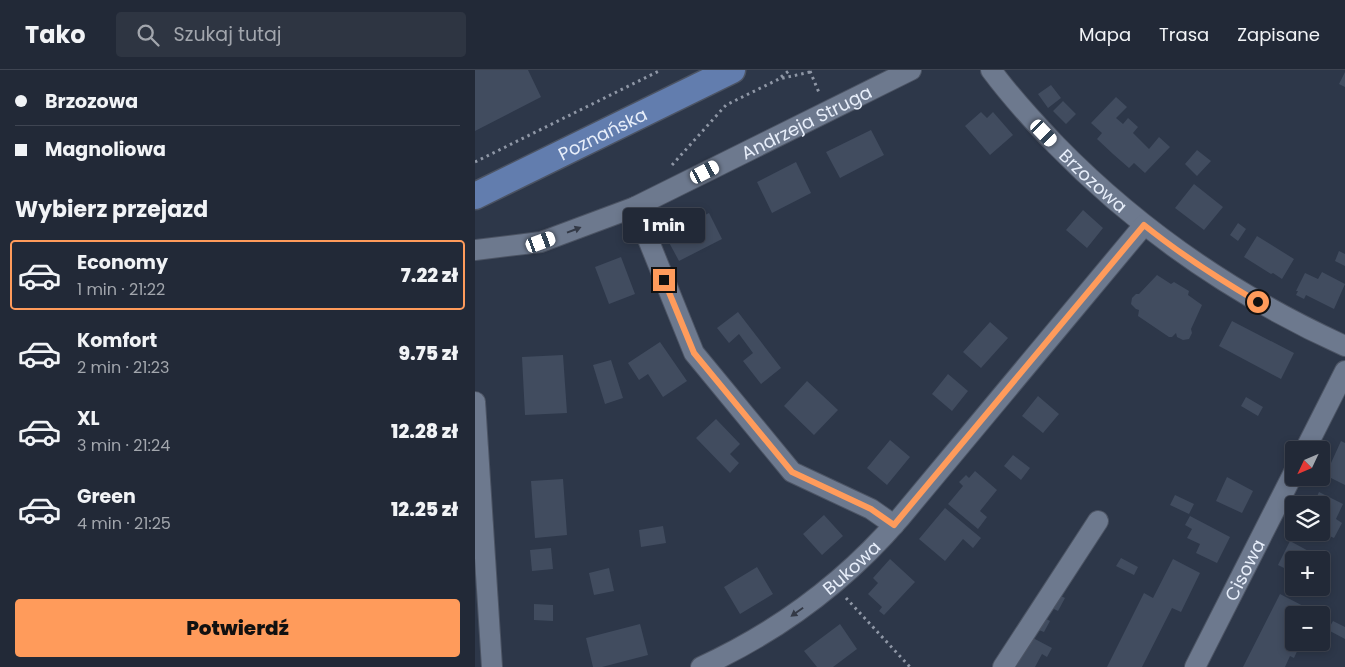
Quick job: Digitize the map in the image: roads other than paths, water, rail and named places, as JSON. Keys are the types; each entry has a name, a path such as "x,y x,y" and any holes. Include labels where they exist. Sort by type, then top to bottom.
{"main road":[{"name":"Poznańska","path":"475,196 731,70"}],"street":[{"name":"Andrzeja Struga","path":"475,250 541,242 635,207 911,70"},
{"name":"Brzozowa","path":"991,70 1022,108 1068,157 1144,225 1190,259 1236,289 1290,320 1345,346"},
{"path":"635,207 694,353 700,361 792,472 871,509 894,525"},
{"name":"Bukowa","path":"701,667 740,648 771,629 805,606 860,560 894,525 1144,225"},
{"path":"1310,441 1345,371"},
{"path":"475,402 492,667"},
{"name":"Cisowa","path":"1195,667 1287,486"},
{"path":"1003,667 1098,521"}]}
